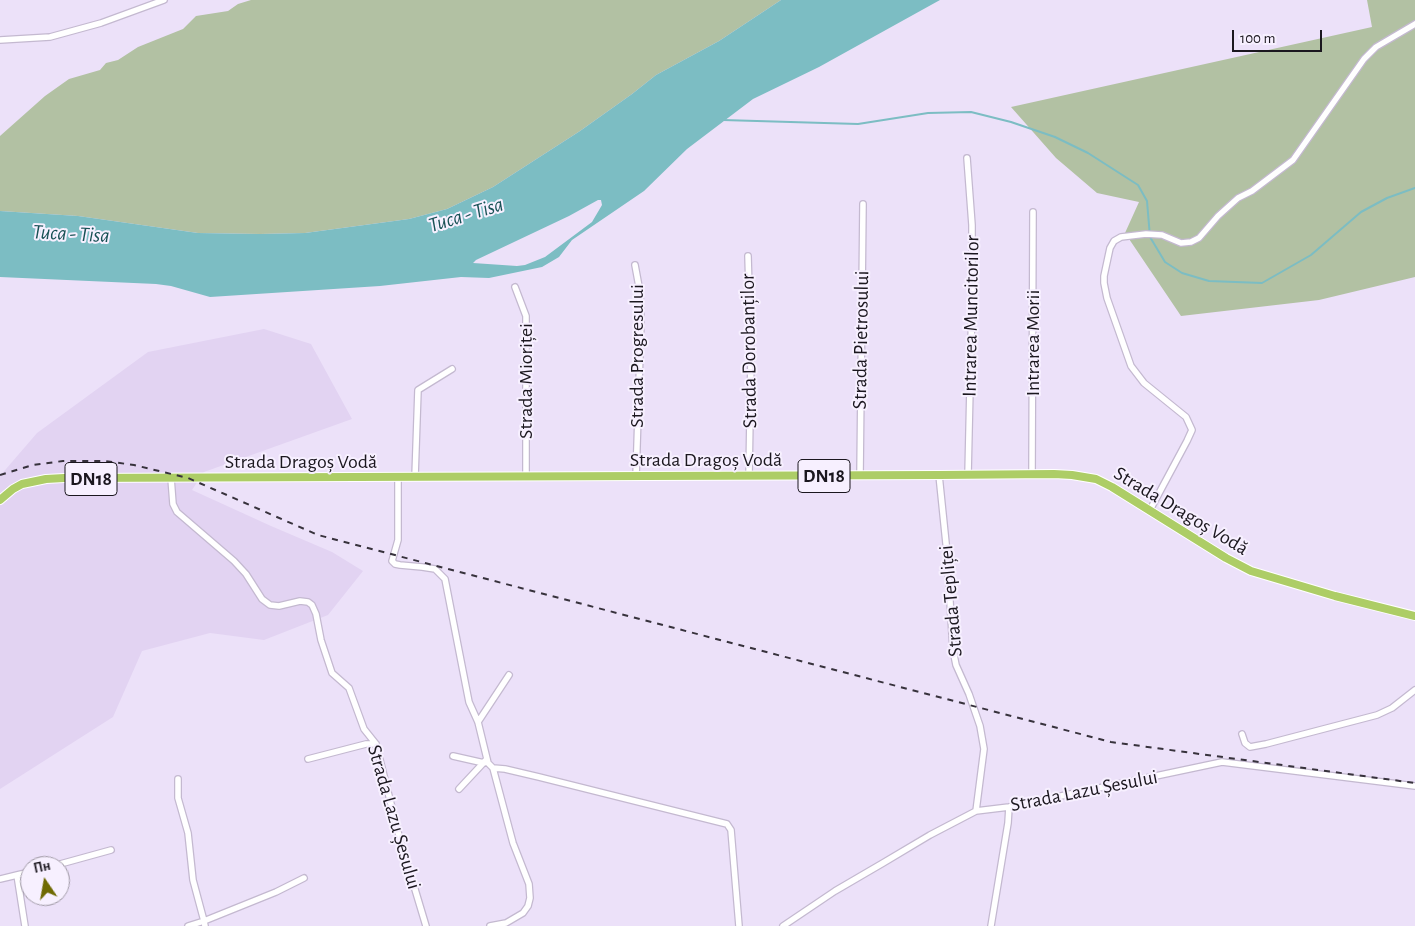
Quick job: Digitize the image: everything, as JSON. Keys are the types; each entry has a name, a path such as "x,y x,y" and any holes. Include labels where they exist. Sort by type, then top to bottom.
{"main road":[{"name":"Strada Dragoș Vodă","path":"0,500 22,484 46,479 1054,474 1096,479 1150,510 1226,558 1251,571 1335,596 1415,616"}],"street":[{"path":"0,40 50,37 101,23 144,3 164,0"},
{"path":"1150,510 1192,430 1186,417 1144,383 1131,366 1107,298 1104,276 1110,248 1114,241 1121,237 1154,233 1182,242 1191,242 1200,238 1218,216 1238,198 1252,191 1293,160 1364,59 1376,47 1415,24"},
{"name":"Intrarea Muncitorilor","path":"968,158 972,224 968,475"},
{"name":"Strada Pietrosului","path":"860,475 863,204"},
{"name":"Intrarea Morii","path":"1032,474 1033,212"},
{"name":"Strada Dorobanților","path":"748,256 751,357 749,476"},
{"name":"Strada Progresului","path":"635,265 640,292 641,322 636,477"},
{"name":"Strada Mioriței","path":"515,287 526,316 526,477"},
{"path":"415,477 418,390 452,369"},
{"name":"Strada Tepliței","path":"939,476 947,544 953,650 956,665 980,726 984,749 976,811"},
{"name":"Strada Lazu Șesului","path":"171,478 173,504 178,512 234,561 246,574 262,599 270,605 279,606 300,601 308,602 312,605 332,673 349,688 364,729 376,744 399,836 426,926"},
{"path":"398,478 398,540 392,561 395,564 435,570 445,579 469,702 478,722 486,761 493,768 513,843 530,890 528,906 510,924 490,926"},
{"path":"478,722 509,675"},
{"path":"1242,734 1250,747 1266,744 1377,714 1392,708 1415,690"},
{"path":"308,759 366,744 376,744"},
{"path":"453,756 486,761"},
{"path":"460,789 486,761"},
{"name":"Strada Lazu Șesului","path":"783,926 835,891 930,835 976,811 1009,807 1222,762 1415,786"},
{"path":"493,768 539,776 727,824 731,830 739,926"},
{"path":"178,779 178,798 188,833 194,880 205,923"},
{"path":"991,926 1009,807"},
{"path":"70,861 111,850"},
{"path":"0,880 20,874"},
{"path":"17,875 25,926"},
{"path":"188,926 205,923 304,878"}],"shaded area":[{"path":"251,0 781,0 719,41 656,75 580,131 493,187 447,209 409,219 305,233 260,234 198,233 78,216 0,211 0,136 45,96 69,79 100,70 106,63 118,60 138,47 183,29 196,16 228,11 238,4"},
{"path":"1367,0 1415,0 1415,277 1319,300 1181,316 1125,233 1139,202 1097,193 1056,158 1011,107 1372,27"},
{"path":"264,329 311,344 352,419 204,472 192,490 332,552 363,571 328,615 264,640 210,633 142,651 113,717 0,789 0,476 37,433 148,352"}],"water":[{"name":"Тиса - Tisa","path":"781,0 940,0 819,67 753,99 687,149 644,191 572,240 559,257 542,267 489,278 461,277 380,286 210,297 171,286 156,284 0,277 0,211 78,216 198,233 260,234 305,233 409,219 447,209 493,187 580,131 656,75 719,41","holes":["601,200 602,205 592,222 545,257 517,266 473,263"]}],"waterway":[{"path":"723,120 858,124 928,113 971,112 1011,122 1055,137 1088,153 1138,185 1147,201 1150,237 1165,262 1182,273 1209,281 1262,283 1311,255 1361,212 1387,198 1415,188"}],"railway":[{"path":"0,475 33,465 63,461 105,461 134,465 188,478 318,535 1111,742 1415,783"}]}
